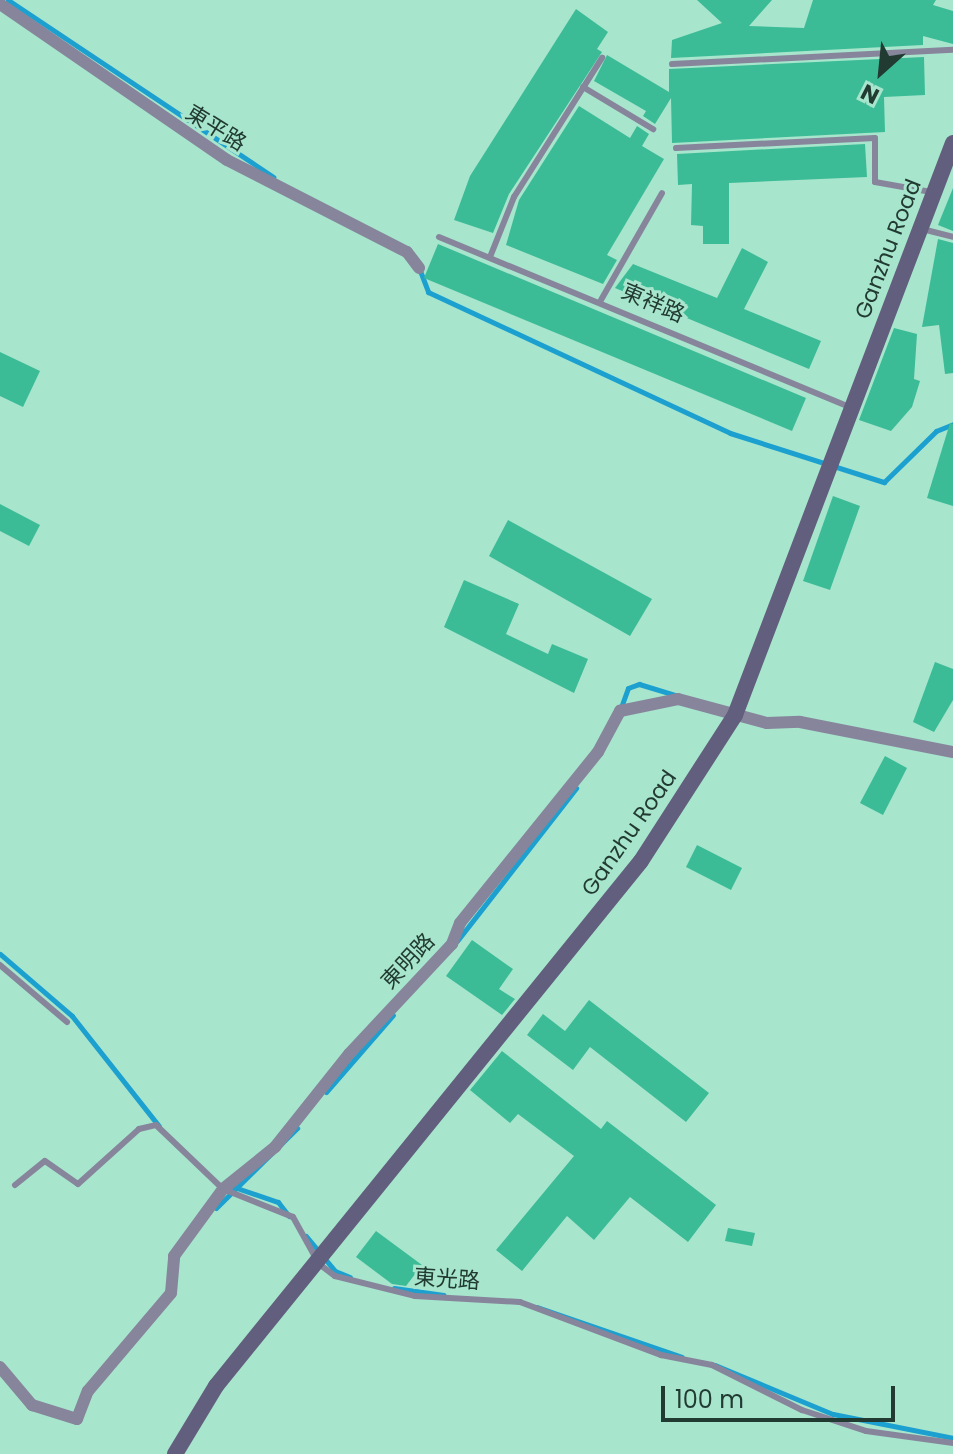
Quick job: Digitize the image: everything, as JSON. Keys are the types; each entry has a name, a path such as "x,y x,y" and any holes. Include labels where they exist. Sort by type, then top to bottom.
{"street":[{"name":"東平路","path":"0,4 227,160 407,252 419,268"},
{"name":"Ganzhu Road","path":"175,1454 216,1386 319,1264 641,861 735,715 953,143"},
{"name":"東明路","path":"0,1367 32,1405 77,1419 88,1391 171,1293 174,1256 223,1189 275,1147 349,1054 452,944 460,923 598,752 620,711 678,699 735,715 953,752"}],"lane":[{"path":"672,64 953,50"},
{"path":"490,257 514,197 602,58"},
{"path":"583,87 653,129"},
{"path":"676,148 875,138 875,182 934,192"},
{"path":"601,300 662,193"},
{"path":"920,229 953,237"},
{"name":"東祥路","path":"439,237 601,300 850,407"},
{"path":"0,965 67,1022"},
{"path":"15,1185 45,1161 78,1184 139,1129 156,1125 223,1189 293,1217 319,1264"},
{"name":"東光路","path":"319,1264 363,1286 402,1294 520,1302 661,1355 712,1365 802,1410 866,1431 953,1443"}],"building":[{"path":"697,0 772,0 749,26 804,28 813,0 936,0 933,5 953,11 953,44 923,36 923,45 671,58 672,40 722,23"},
{"path":"576,9 608,32 597,49 602,52 509,194 493,233 454,220 470,176"},
{"path":"607,55 669,92 669,69 924,57 925,95 884,97 885,132 672,143 671,98 655,124 643,116 646,111 594,81"},
{"path":"579,106 630,138 637,126 649,134 642,146 664,159 607,255 617,260 603,284 506,245 519,200"},
{"path":"865,144 867,177 729,183 729,244 703,244 703,226 691,225 692,184 678,185 677,154"},
{"path":"953,188 953,231 938,225"},
{"path":"938,239 953,243 953,373 945,374 939,325 922,327"},
{"path":"438,244 806,398 792,431 424,278"},
{"path":"742,248 768,262 744,309 821,341 809,369 615,288 633,264 717,298"},
{"path":"894,328 917,334 914,379 920,381 912,407 891,431 859,420"},
{"path":"0,352 40,371 23,407 0,396"},
{"path":"950,423 953,424 953,506 927,498"},
{"path":"833,496 860,506 830,590 803,581"},
{"path":"0,504 40,525 29,546 0,531"},
{"path":"508,520 652,599 630,636 489,556"},
{"path":"464,580 519,604 506,634 548,654 552,644 588,659 574,693 444,627"},
{"path":"935,662 953,669 953,700 934,732 913,722"},
{"path":"885,756 907,768 883,815 860,803"},
{"path":"697,845 742,868 731,890 686,867"},
{"path":"472,940 513,969 499,989 515,999 502,1015 446,976"},
{"path":"589,1000 709,1093 686,1122 590,1047 573,1070 527,1035 543,1014 565,1031"},
{"path":"502,1051 601,1129 607,1121 716,1205 688,1242 630,1197 594,1240 567,1216 522,1271 496,1250 574,1156 518,1114 510,1123 470,1090"},
{"path":"728,1228 755,1233 752,1246 725,1241"},
{"path":"376,1231 422,1265 406,1286 392,1284 356,1257"}],"waterway":[{"path":"8,0 273,177"},
{"path":"419,268 428,292 730,433 884,482 936,431 953,424"},
{"path":"620,710 628,688 639,684 676,695"},
{"path":"457,941 576,788"},
{"path":"0,954 72,1016 159,1126"},
{"path":"326,1092 393,1015"},
{"path":"216,1208 297,1128"},
{"path":"228,1185 278,1202 289,1216"},
{"path":"306,1236 335,1271 350,1277"},
{"path":"394,1288 444,1295"},
{"path":"537,1307 682,1357"},
{"path":"715,1365 833,1414 953,1438"}]}
